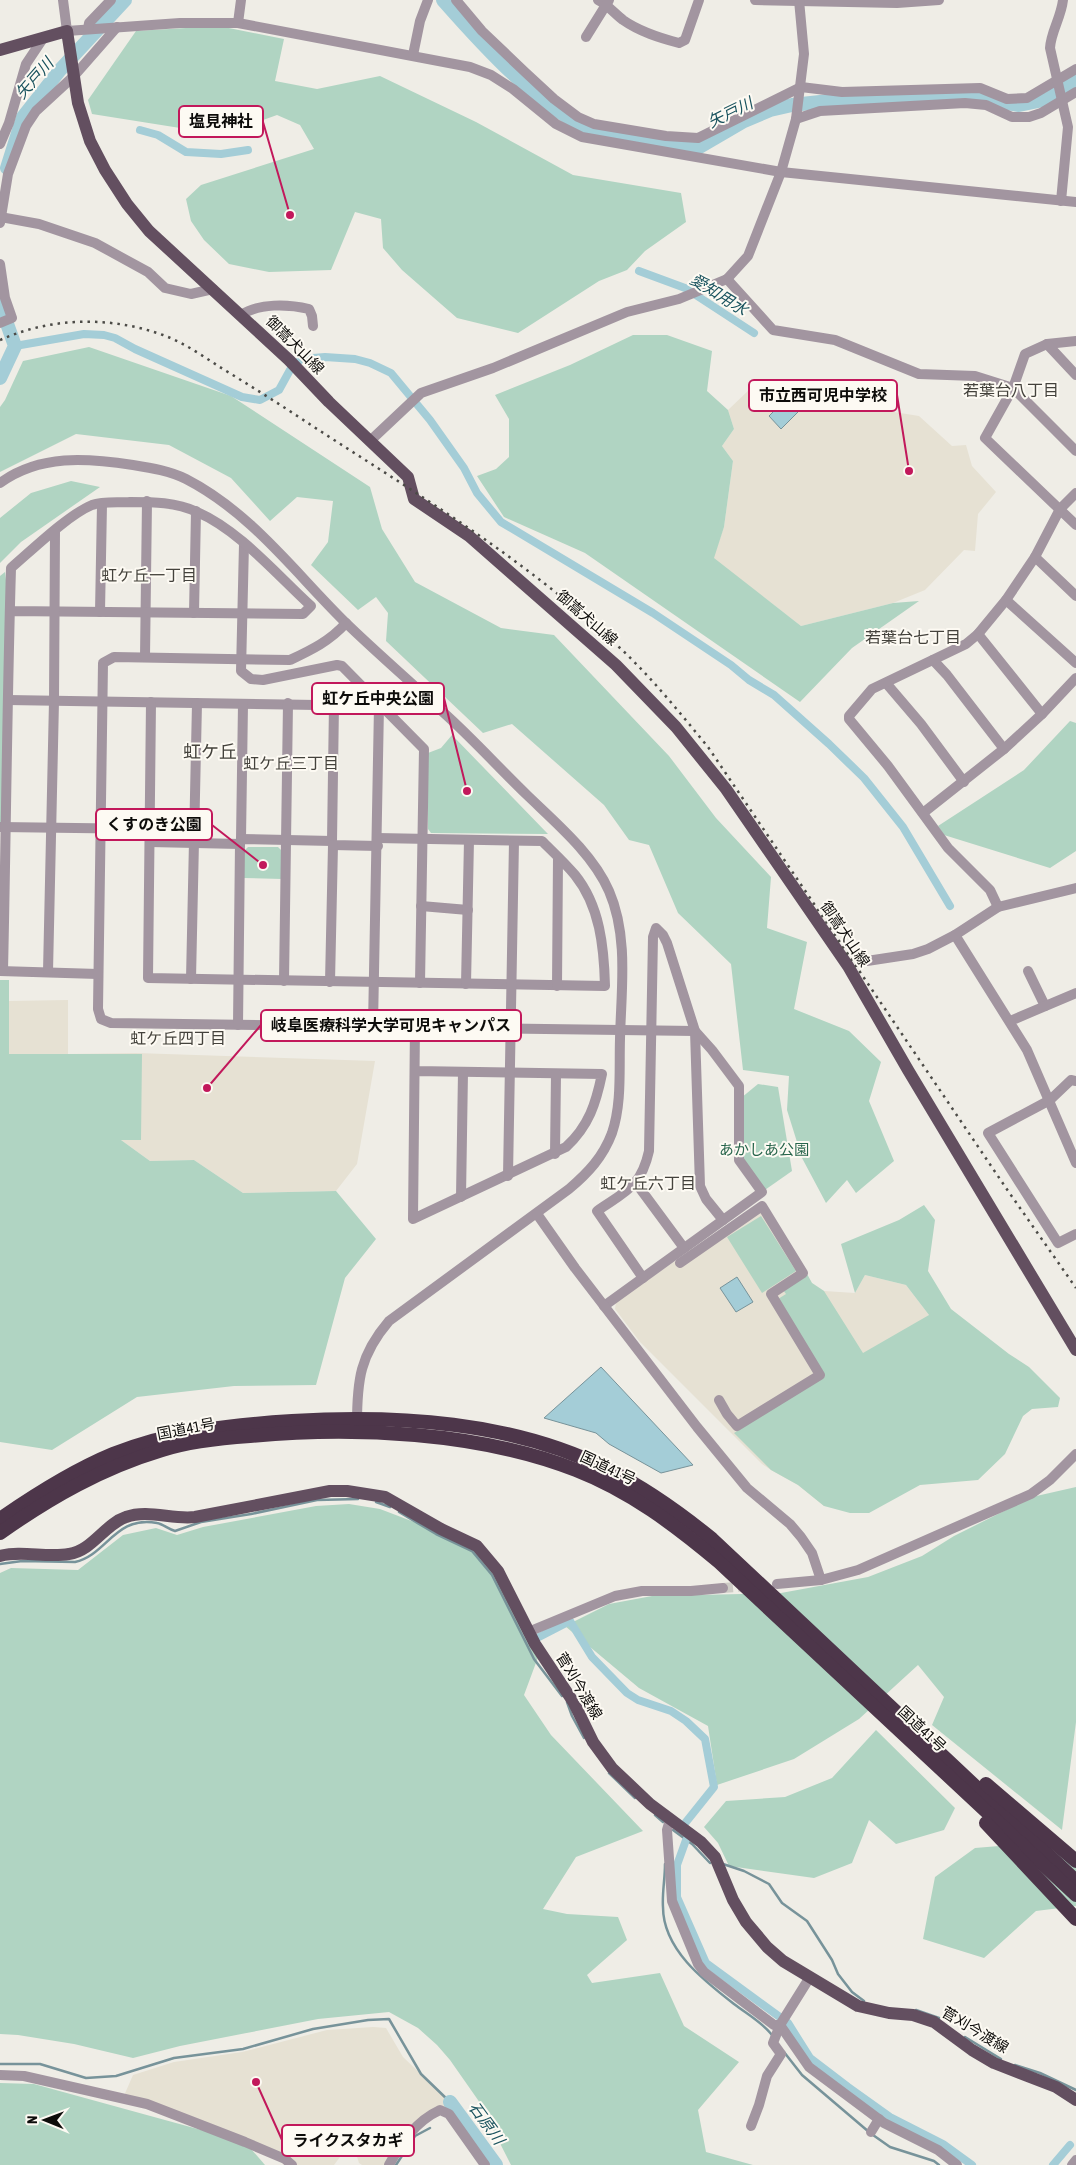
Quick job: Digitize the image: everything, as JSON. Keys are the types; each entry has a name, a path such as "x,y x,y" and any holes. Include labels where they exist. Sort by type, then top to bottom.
{"highway":[{"name":"国道41号","path":"0,1533 36,1507 74,1485 106,1470 163,1450 196,1442 274,1433 357,1426 474,1443 549,1461 576,1470 637,1500 696,1543 1076,1895"},
{"name":"国道41号","path":"0,1519 66,1476 112,1455 182,1432 217,1427 468,1427 521,1437 606,1468 652,1494 682,1514 712,1539 1076,1881"},
{"path":"860,1694 1018,1856 1076,1919"},
{"path":"879,1697 938,1742 1076,1861"}],"main road":[{"path":"0,50 67,31"},
{"name":"御嵩犬山線","path":"67,31 78,103 90,141 105,170 127,204 150,231 289,360 408,477 414,499 469,536 616,665 676,727 726,789 848,966 908,1070 1076,1350"},
{"name":"菅刈今渡線","path":"0,1556 10,1554 42,1556 71,1554 84,1549 125,1517 134,1515 153,1514 184,1518 278,1503 330,1491 366,1493 385,1497 440,1528 477,1546 498,1572 528,1632 552,1673 574,1703 593,1742 612,1768 625,1782 670,1820 701,1842 715,1857 737,1907 746,1922 767,1947 783,1961 858,2006 889,2013 913,2015 934,2022 979,2055 994,2063 1056,2087 1076,2100"}],"street":[{"path":"63,0 67,31 210,22 238,23 470,67 490,75 514,89 556,124 582,137 781,172 1076,202"},
{"path":"88,29 89,23 111,0"},
{"path":"238,23 240,0"},
{"path":"413,55 425,0"},
{"path":"456,0 482,31 554,99 578,116 594,124 666,136 698,138 801,91 842,92 980,88 1007,98 1026,98 1076,69"},
{"path":"586,37 604,2 624,20 647,33 679,43 685,40 700,0"},
{"path":"755,0 897,3 939,0"},
{"path":"1061,201 1068,126 1050,48 1051,36 1059,20 1063,0"},
{"path":"370,441 421,393 493,368 627,312 679,299 707,289 727,279 748,256 781,172 796,119 801,91 804,54 799,1"},
{"path":"0,223 8,174 26,126 36,111 74,76 117,27"},
{"path":"0,144 9,122 26,64 44,37"},
{"path":"796,119 820,111 965,103 986,105 1012,117 1029,117 1042,113 1076,92"},
{"path":"0,217 40,224 95,243 148,272 165,288 191,294 213,289"},
{"path":"0,264 5,298 12,318 0,323"},
{"path":"727,279 773,330 835,340 919,374 975,376 1013,388 1076,452"},
{"path":"241,315 249,310 273,306 303,308 309,309 313,326"},
{"path":"1076,341 1047,344 1026,354 1013,388 986,438 1076,525"},
{"path":"1047,344 1076,375"},
{"path":"0,483 35,466 60,460 96,459 166,471 185,478 223,501 246,520 346,623 448,716 591,862 609,889 618,922 622,948 618,1103 612,1132 604,1150 586,1175 537,1214 389,1321 378,1334 363,1360 360,1375 357,1426"},
{"path":"998,907 990,890 948,848 888,766 849,719 852,712 872,689 886,684 966,644 978,634 1006,600 1035,557 1060,509 1076,493"},
{"path":"145,657 147,501"},
{"path":"10,611 303,614 311,606 244,544 216,522 196,511 176,505 147,501 92,506 55,531 11,568 3,827 2,971 98,974"},
{"path":"100,612 102,504"},
{"path":"194,613 196,511"},
{"path":"48,972 52,828 55,531"},
{"path":"244,544 241,671 255,681 342,666 379,706 424,749 420,984"},
{"path":"1035,557 1076,596"},
{"path":"1006,600 1076,663"},
{"path":"346,623 334,636 290,660 114,656 104,663 98,974 98,1008 101,1019 111,1023 695,1031 739,1086 739,1160 762,1192 604,1306"},
{"path":"978,634 1042,714"},
{"path":"933,660 947,675 1004,750"},
{"path":"922,813 1004,750 1076,678"},
{"path":"886,684 921,724 964,782"},
{"path":"8,700 288,703 379,706"},
{"path":"150,842 195,844 286,840 332,843 423,840 542,841 576,876 595,912 602,940 605,986 148,978 151,702"},
{"path":"191,979 197,703"},
{"path":"284,981 288,703"},
{"path":"238,1024 243,704"},
{"path":"330,982 334,704"},
{"path":"373,1026 379,706"},
{"path":"3,827 150,829"},
{"path":"466,984 469,840"},
{"path":"508,1176 514,841"},
{"path":"558,858 558,986"},
{"path":"867,961 913,954 928,949 998,907 1076,888"},
{"path":"421,906 468,910"},
{"path":"643,1278 597,1211 636,1183 646,1167 649,1151 653,937 656,928 663,935 667,943 695,1031 700,1186 706,1199 723,1220"},
{"path":"954,935 1010,1021 1032,1059 1076,1163"},
{"path":"1028,971 1045,1006"},
{"path":"1010,1021 1076,993"},
{"path":"415,1026 413,1220 555,1154 566,1147 586,1126 593,1109 602,1074 415,1071"},
{"path":"461,1197 462,1072"},
{"path":"555,1154 556,1074"},
{"path":"1076,1081 1071,1080 1050,1100 988,1133 1058,1243 1076,1234"},
{"path":"636,1183 684,1248"},
{"path":"680,1263 762,1206 803,1273 771,1294 820,1375 737,1426 719,1400"},
{"path":"537,1214 680,1406 747,1488 790,1524 801,1537 812,1553 821,1580"},
{"path":"777,1584 821,1580 873,1564 1031,1494 1050,1480 1076,1454"},
{"path":"528,1632 616,1596 642,1591 691,1591 723,1588"},
{"path":"670,1820 667,1830 670,1895 698,1964 704,1972 774,2025 780,2025"},
{"path":"751,2126 767,2076 781,2054 773,2043 780,2025 810,1977"},
{"path":"780,2025 809,2068 880,2119 938,2150 957,2165"},
{"path":"0,2075 24,2076 147,2104 245,2142 285,2159 292,2165"},
{"path":"389,2165 402,2142 417,2126 440,2110 449,2114 485,2165"},
{"path":"870,2132 880,2119"},
{"path":"1072,2165 1076,2160"}],"shaded area":[{"path":"793,387 826,401 919,416 952,446 966,445 972,466 996,492 978,514 975,551 964,550 925,590 893,603 801,626 713,558 724,527 733,461 722,446 734,429 728,410 750,389"},
{"path":"68,1000 68,1054 136,1053 375,1061 357,1164 336,1191 243,1193 194,1160 150,1161 121,1140 45,1137 44,1054 9,1054 9,1001"},
{"path":"762,1201 812,1283 824,1291 855,1293 865,1275 906,1285 929,1315 824,1506 798,1485 762,1464 640,1342 615,1309 616,1302"},
{"path":"386,2028 403,2057 450,2102 442,2111 417,2126 389,2165 362,2165 359,2163 352,2141 334,2165 292,2165 123,2098 133,2075 174,2062 242,2052 327,2030"}],"green space":[{"path":"219,26 284,39 275,81 317,89 380,76 476,122 573,175 681,193 686,222 645,251 627,270 599,281 518,333 457,318 402,270 383,248 381,219 355,212 331,270 269,272 229,264 204,240 191,221 186,199 201,185 314,149 300,125 277,115 238,129 199,131 92,114 88,100 136,31"},
{"path":"633,335 667,335 712,351 707,391 728,410 734,429 722,446 733,461 724,527 714,558 801,626 893,603 919,601 852,648 800,702 585,553 504,517 477,476 496,469 509,457 509,419 495,395 570,365"},
{"path":"89,347 231,396 370,487 382,529 415,582 501,628 554,635 669,756 716,818 771,877 767,928 807,942 794,1009 849,1031 881,1062 869,1101 894,1161 856,1193 847,1180 826,1203 802,1158 787,1110 789,1076 743,1070 731,964 678,913 649,845 629,840 604,805 512,724 483,733 386,641 388,613 376,597 358,610 311,565 328,542 333,501 297,497 270,521 231,478 169,445 76,434 0,472 0,407 23,361"},
{"path":"71,481 100,487 21,542 0,563 0,518 31,493"},
{"path":"5,572 10,611 7,827 0,827 0,576"},
{"path":"1070,721 1076,723 1076,851 1050,868 944,835 938,826 1024,770"},
{"path":"452,735 548,834 431,833 428,829 428,753 441,748"},
{"path":"248,847 278,847 283,852 282,879 244,878 244,851"},
{"path":"0,980 9,980 9,1054 142,1054 141,1140 121,1140 150,1161 194,1160 243,1193 336,1191 376,1239 345,1278 316,1385 234,1386 137,1397 52,1450 0,1442"},
{"name":"あかしあ公園","path":"758,1084 778,1087 792,1171 762,1192 739,1160 741,1098"},
{"path":"924,1205 935,1220 928,1271 951,1309 1009,1354 1029,1367 1060,1398 1058,1407 1032,1409 1023,1416 1005,1454 978,1480 920,1485 869,1513 850,1513 824,1506 798,1485 771,1470 734,1433 825,1376 778,1299 786,1294 783,1290 807,1274 812,1283 824,1291 863,1353 929,1315 906,1285 865,1275 855,1293 841,1244 899,1220"},
{"path":"761,1216 796,1271 762,1293 727,1237"},
{"path":"1076,1487 1076,1722 1062,1830 932,1725 944,1697 918,1665 859,1719 794,1759 717,1785 708,1726 639,1688 565,1626 609,1604 652,1596 781,1593 868,1577 922,1556 954,1536 1032,1497"},
{"path":"349,1504 380,1509 477,1546 540,1652 524,1695 551,1735 643,1831 576,1857 543,1909 567,1914 618,1917 627,1940 587,1975 592,1983 660,1973 684,2026 739,2062 698,2110 706,2152 753,2165 511,2165 478,2100 450,2060 418,2028 389,2012 318,2019 180,2046 133,2058 74,2044 0,2034 0,1573 11,1568 78,1570 123,1535 156,1528 177,1535 203,1527 316,1506"},
{"path":"876,1730 955,1808 944,1830 896,1844 869,1820 852,1863 814,1878 729,1866 718,1843 704,1827 726,1801 785,1797 832,1778"},
{"path":"999,1846 1076,1854 1076,1906 1036,1911 984,1958 923,1939 935,1877 975,1848"},
{"path":"0,2083 34,2084 245,2142 265,2165 0,2165"}],"water":[{"path":"788,397 800,410 781,429 769,416"},
{"path":"737,1277 753,1302 736,1312 720,1288"},
{"path":"601,1367 693,1465 661,1473 609,1444 596,1433 544,1418"}],"waterway":[{"name":"矢戸川","path":"7,168 23,117 60,70 125,0"},
{"name":"矢戸川","path":"443,0 475,36 514,75 556,110 577,123 598,132 640,137 696,149 744,121 770,110 792,105 839,100 979,93 1002,102 1019,105 1048,99 1076,80"},
{"name":"愛知用水","path":"140,130 158,135 186,152 221,154 248,150"},
{"name":"愛知用水","path":"639,271 685,288 754,333"},
{"name":"矢戸川","path":"0,378 15,346 5,318 1,291"},
{"path":"15,346 84,334 104,335 115,338 135,349 242,397 260,400 279,390 290,370 301,359 325,357 355,359 370,363 391,373 430,420 464,468 477,493 501,522 653,613 731,665 749,680 774,695 829,744 864,778 903,827 950,906"},
{"path":"0,1564 22,1561 75,1562 95,1552 121,1530 143,1522 159,1524 175,1531 201,1522 317,1500 358,1499"},
{"path":"376,1502 390,1507"},
{"path":"399,1512 436,1534 472,1551 492,1575 534,1659 562,1696"},
{"path":"539,1637 570,1621 592,1657 627,1693 638,1700 671,1711 686,1721 705,1739 714,1787 686,1822"},
{"path":"567,1702 584,1738"},
{"path":"609,1773 635,1798"},
{"path":"655,1815 663,1822"},
{"path":"673,1830 692,1844 710,1863"},
{"path":"686,1840 677,1865 677,1897 706,1963 788,2023 810,2058 848,2087 890,2117 943,2144 972,2165"},
{"path":"665,1864 663,1902 665,1922 677,1950 710,1985 759,2022 772,2035"},
{"path":"723,1864 744,1871 769,1884 782,1903 807,1921 832,1960 838,1974 852,1992 864,2001"},
{"path":"916,2010 939,2018"},
{"path":"0,2064 40,2064 86,2078 116,2076 174,2058 243,2049 313,2029 368,2020 389,2019 421,2074 450,2102"},
{"path":"965,2037 1001,2059"},
{"path":"784,2052 802,2075 869,2132"},
{"path":"1015,2065 1040,2073 1076,2090"},
{"name":"石原川","path":"450,2102 496,2165"},
{"path":"396,2165 415,2136 430,2128"},
{"path":"873,2135 890,2147 934,2161 939,2165"},
{"path":"1053,2165 1070,2145"}],"tunnel":[{"path":"723,1588 749,1586"}],"railway":[{"path":"0,340 40,327 60,323 81,322 102,322 122,325 143,329 171,338 194,350 472,530 585,616 643,671 708,747 1006,1188 1076,1288"}],"place":[{"name":"塩見神社","path":"290,215"},
{"name":"市立西可児中学校","path":"909,471"},
{"name":"虹ケ丘中央公園","path":"467,791"},
{"name":"くすのき公園","path":"263,865"},
{"name":"岐阜医療科学大学可児キャンパス","path":"207,1088"},
{"name":"ライクスタカギ","path":"256,2082"}],"district":[{"name":"若葉台八丁目","path":"1011,390"},
{"name":"虹ケ丘一丁目","path":"149,575"},
{"name":"若葉台七丁目","path":"913,637"},
{"name":"虹ケ丘","path":"210,752"},
{"name":"虹ケ丘三丁目","path":"291,763"},
{"name":"虹ケ丘四丁目","path":"178,1038"},
{"name":"虹ケ丘六丁目","path":"648,1183"}]}
